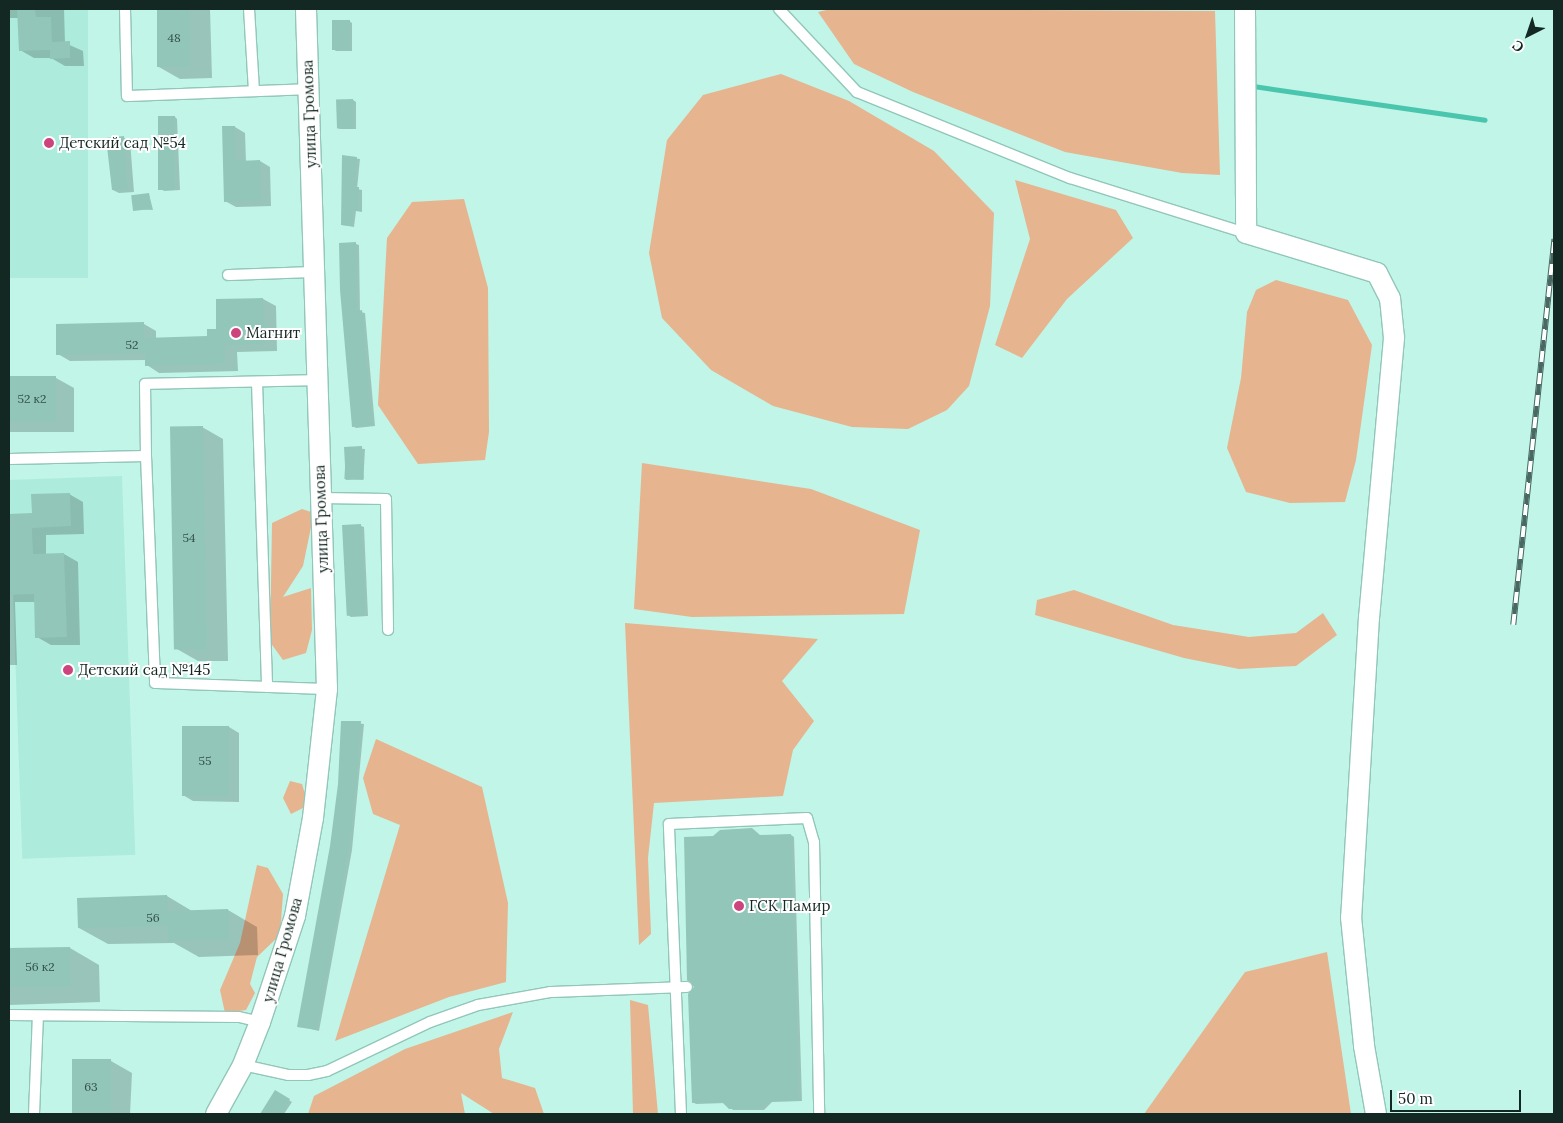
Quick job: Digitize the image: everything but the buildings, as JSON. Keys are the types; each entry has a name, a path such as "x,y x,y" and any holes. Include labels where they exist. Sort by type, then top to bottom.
{"street":[{"name":"улица Громова","path":"216,1114 243,1065 260,1022 295,916 312,818 326,689 306,9"},
{"path":"1244,9 1246,233 1378,273 1390,298 1394,338 1369,618 1351,917 1364,1046 1376,1114"}],"lane":[{"path":"125,9 127,96 307,89"},
{"path":"249,9 254,90"},
{"path":"779,9 856,92 1070,178 1246,233"},
{"path":"228,276 314,272"},
{"path":"317,380 145,384 146,456 155,683 326,689"},
{"path":"257,382 267,687"},
{"path":"9,459 146,456"},
{"path":"321,498 386,499 388,630"},
{"path":"681,1114 669,824 807,818 814,842 819,1114"},
{"path":"243,1065 288,1075 327,1071 430,1022 478,1005 550,992 626,986 688,987"},
{"path":"9,1015 239,1016 260,1022"},
{"path":"34,1114 38,1016"}],"shaded area":[{"name":"Детский сад №54","path":"9,9 88,9 88,278 9,278"},
{"path":"831,9 1215,11 1220,175 1182,173 1065,152 913,92 854,64 818,12"},
{"path":"781,74 849,101 934,151 994,213 990,306 969,386 947,410 908,429 852,427 773,406 711,370 662,318 649,253 667,140 703,95"},
{"path":"1015,180 1116,210 1133,238 1067,299 1022,358 995,345 1030,239"},
{"path":"464,199 488,288 489,432 485,460 418,464 378,405 387,238 412,202"},
{"path":"1276,280 1348,300 1372,345 1356,460 1345,502 1290,503 1246,492 1227,448 1241,378 1247,312 1256,290"},
{"path":"642,463 811,489 920,530 904,614 692,617 634,609"},
{"name":"Детский сад №145","path":"122,476 135,855 22,859 9,480"},
{"path":"302,509 314,513 303,566 283,597 311,588 312,630 306,653 283,660 270,642 272,523"},
{"path":"1074,590 1173,625 1249,637 1296,633 1323,613 1337,635 1296,666 1239,669 1184,658 1035,615 1037,600"},
{"path":"625,623 818,639 782,681 814,721 793,750 783,796 654,803 648,858 651,934 639,945"},
{"path":"376,739 482,787 508,903 506,982 449,997 335,1041 400,825 373,814 363,778"},
{"path":"290,781 302,784 305,794 303,808 291,814 283,798"},
{"path":"257,865 268,868 283,894 280,935 257,957 250,984 255,993 246,1010 225,1013 220,990 240,943"},
{"path":"1327,952 1351,1114 1144,1114 1245,972"},
{"path":"630,1000 648,1005 658,1114 633,1114"},
{"path":"513,1012 499,1049 502,1078 535,1088 544,1114 494,1114 461,1093 465,1114 308,1114 314,1096 405,1049"}],"waterway":[{"path":"1253,86 1485,120"}],"railway":[{"path":"1513,625 1554,239"}],"place":[{"name":"Детский сад №54","path":"49,143"},
{"name":"Магнит","path":"236,333"},
{"name":"Детский сад №145","path":"68,670"},
{"name":"ГСК Памир","path":"739,906"}]}
